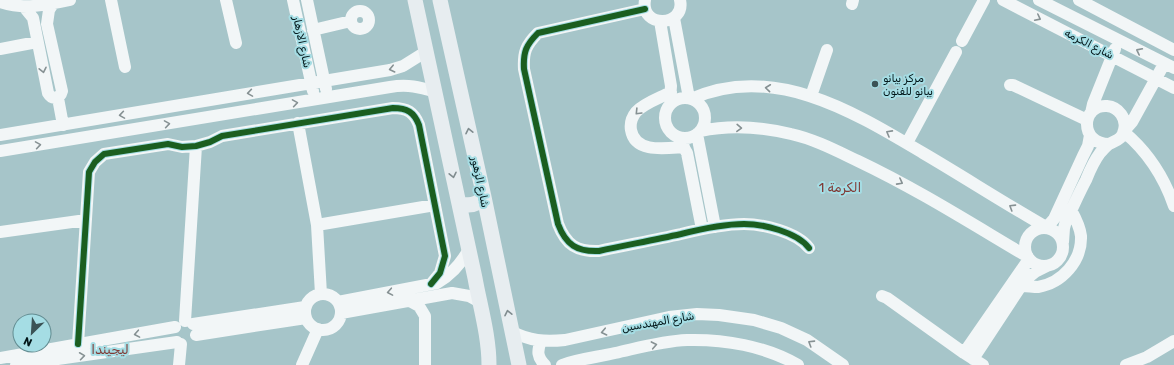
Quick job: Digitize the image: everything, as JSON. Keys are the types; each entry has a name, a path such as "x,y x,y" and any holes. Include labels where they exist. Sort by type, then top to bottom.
{"main road":[{"path":"415,0 480,302 487,342 489,365"},
{"name":"شارع الزهور","path":"442,2 519,365"},
{"path":"459,203 463,205 473,205 484,197"}],"street":[{"path":"0,2 8,5 24,7 53,4 70,0"},
{"path":"111,0 125,67"},
{"path":"226,0 236,43"},
{"name":"شارع الازهار","path":"293,0 315,100"},
{"name":"شارع الازهار","path":"307,0 328,97"},
{"path":"680,0 681,4 679,11 674,18 667,21 653,19 648,14 645,4 538,33 531,40 526,49 523,58 524,69 558,224 562,234 569,243 578,249 589,252 702,229 746,224 776,228 790,234 806,244 809,248"},
{"path":"962,41 984,0"},
{"name":"شارع الكرمه","path":"1003,0 1174,88"},
{"name":"شارع الكرمه","path":"1039,0 1169,66"},
{"path":"1079,0 1174,50"},
{"path":"53,4 47,17 47,24 62,91 58,98 63,125"},
{"path":"313,30 351,21 352,16 359,5"},
{"path":"24,7 32,18 48,93 50,96 58,98"},
{"path":"674,18 690,98"},
{"path":"660,21 671,86 671,92 665,115 666,122 672,133 684,147 702,229"},
{"path":"1120,41 1112,56 1092,104 1089,117 1087,127 1090,135 1097,142 1109,144 1120,138 1132,122 1156,79 1169,66"},
{"path":"0,49 37,42"},
{"path":"812,96 828,50"},
{"path":"0,135 390,70 403,66 427,51"},
{"path":"908,144 956,52"},
{"path":"0,151 404,85 436,92"},
{"path":"1010,85 1089,117"},
{"path":"667,109 672,102 680,98 690,98 734,86 792,90 812,96 850,112 908,144 1046,227 1054,230 1060,235 1063,242"},
{"path":"671,92 642,107 635,113 631,120 630,129 633,137 640,144 648,147 684,147"},
{"path":"690,98 697,101 704,112 704,125 698,132"},
{"path":"1089,117 1100,107 1112,107 1121,114 1124,119 1124,131 1152,162 1163,179 1174,206"},
{"path":"78,344 89,172 95,162 104,154 168,144 182,147 196,146 210,142 222,136 393,108 402,108 410,111 416,117 419,125 445,256 440,273 431,284"},
{"path":"298,123 317,226 321,294"},
{"path":"672,133 684,137 691,136 698,132 720,128 746,128 791,134 812,140 834,149 896,180 1034,263 1040,266 1047,266"},
{"path":"698,132 715,227"},
{"path":"1028,258 1025,251 1027,237 1032,231 1038,228 1046,227 1054,219 1088,146 1090,135"},
{"path":"974,359 1030,276 1047,266 1054,264 1060,258 1064,250 1064,228 1071,210 1094,161 1109,144"},
{"path":"16,365 55,362 179,343 189,344 195,339 187,327 196,146"},
{"path":"317,226 435,205"},
{"path":"1022,286 1037,287 1051,283 1063,276 1073,265 1079,252 1081,237 1078,223 1071,210"},
{"path":"0,232 86,220"},
{"path":"411,296 431,284 445,278 459,264 469,249"},
{"path":"974,359 1028,258"},
{"path":"452,272 458,293"},
{"path":"339,307 411,296 458,293 469,296 480,302"},
{"path":"321,294 328,294 333,297 339,307 339,319 331,328 324,330 318,329 309,323 306,313 311,298 321,294"},
{"path":"411,296 425,316 425,365"},
{"path":"882,296 974,359"},
{"path":"0,358 187,327 306,313"},
{"name":"شارع المهندسين","path":"511,331 521,337 541,341 565,340 669,317 697,314 719,315 754,320 781,328 807,340 843,365"},
{"path":"179,365 179,343 174,335 187,327"},
{"path":"302,365 318,329"},
{"name":"شارع المهندسين","path":"562,365 658,344 686,340 717,341 741,344 768,352 798,365"},
{"path":"1126,365 1147,356 1174,340"},
{"path":"541,341 538,349 539,358 545,365"}],"cycle path":[{"path":"645,9 538,33 526,49 524,69 558,224 565,237 573,246 584,250 599,251 712,227 752,224 770,227 788,233 804,242 809,248"},
{"path":"78,344 89,172 95,162 104,154 168,144 182,147 196,146 210,142 222,136 393,108 406,110 415,117 419,125 445,256 440,273 431,284"}],"place":[{"name":"مركز بيانو بيانو للفنون","path":"875,84"}],"district":[{"name":"الكرمة 1","path":"840,187"},
{"name":"ليجيندا","path":"110,349"}]}
